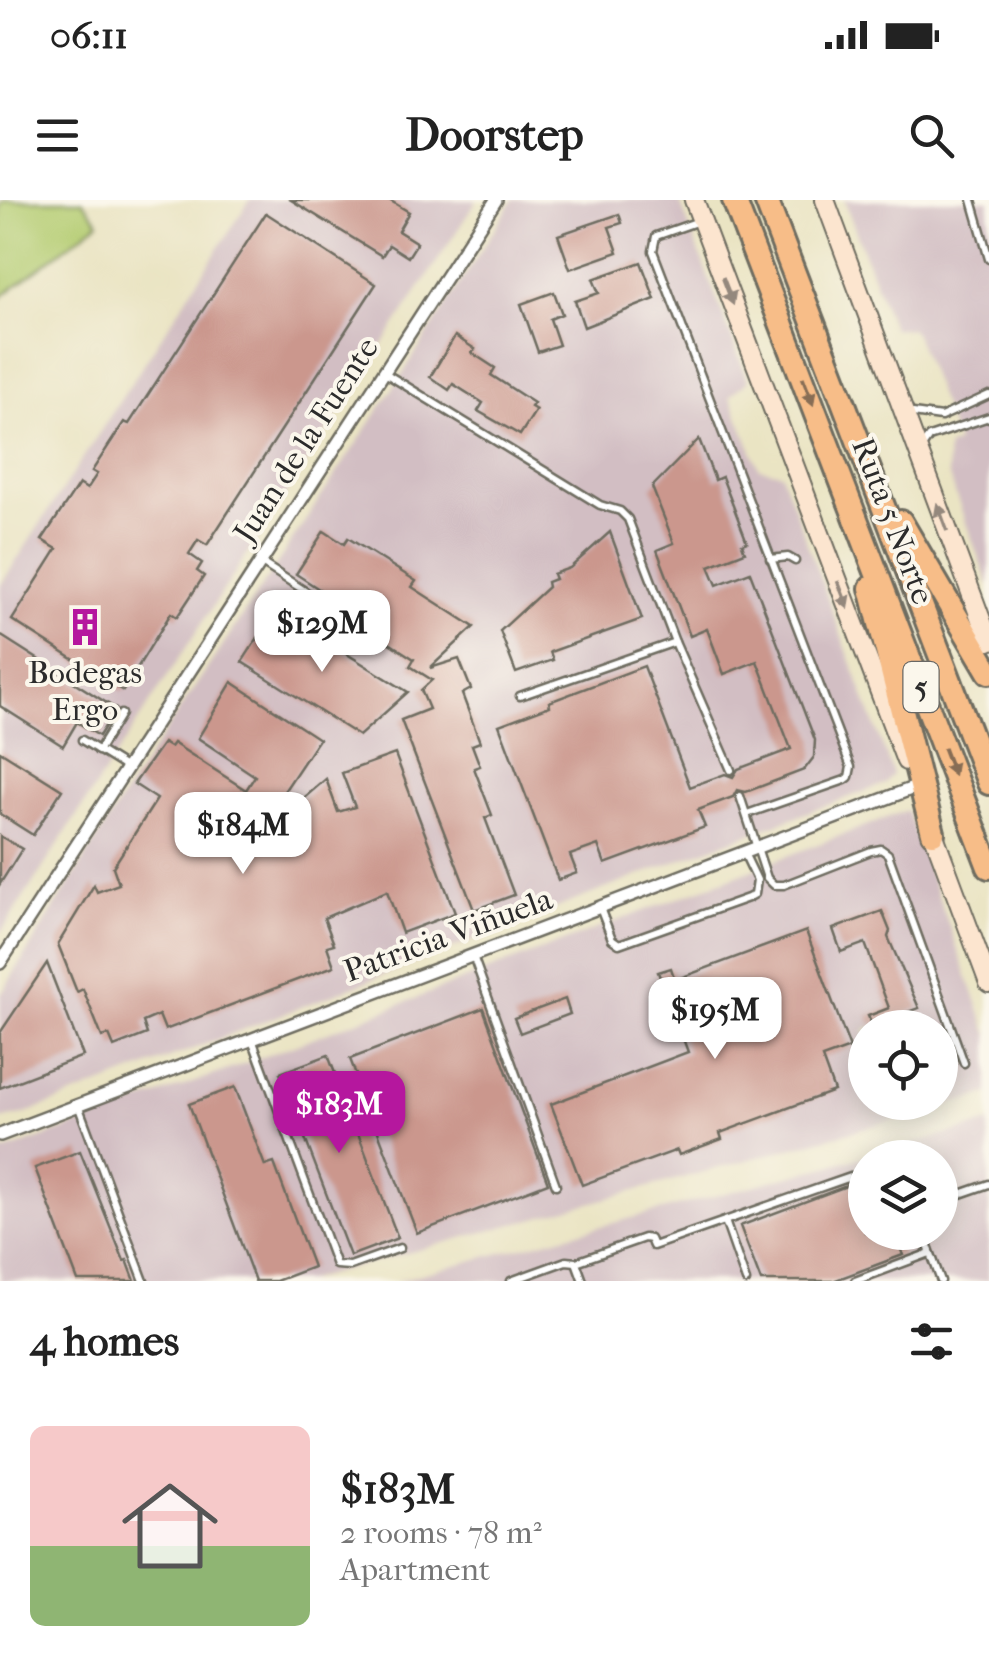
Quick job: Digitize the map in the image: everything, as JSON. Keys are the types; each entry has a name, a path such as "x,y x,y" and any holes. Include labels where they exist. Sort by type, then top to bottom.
{"highway":[{"name":"Ruta 5 Norte","path":"734,200 989,867"},
{"name":"Ruta 5 Norte","path":"766,200 989,783"},
{"path":"870,467 989,672"},
{"path":"854,507 933,833"}],"main road":[{"path":"694,200 989,983"},
{"path":"824,200 989,641"}],"street":[{"name":"Juan de la Fuente","path":"0,963 496,200"},
{"name":"Patricia Viñuela","path":"0,1134 916,787"}],"lane":[{"path":"972,200 989,259"},
{"path":"701,220 656,236 653,250 851,772 845,780 746,814"},
{"path":"384,372 600,506 620,511 628,519 731,770"},
{"path":"903,412 928,418 941,416 989,395"},
{"path":"918,452 929,437 989,414"},
{"path":"770,559 795,560"},
{"path":"260,562 359,626"},
{"path":"520,696 676,642"},
{"path":"98,750 121,714"},
{"path":"82,740 127,768"},
{"path":"740,796 766,878 774,884 784,884 871,851 881,849 888,854 964,1063"},
{"path":"600,908 612,939 619,944 748,898 755,894 757,880 744,854"},
{"path":"473,955 556,1185"},
{"path":"251,1038 336,1265 350,1266 400,1248"},
{"path":"78,1104 144,1281"},
{"path":"511,1281 644,1238 650,1239 653,1246 848,1178"},
{"path":"958,1195 989,1184"},
{"path":"725,1221 746,1281"},
{"path":"929,1250 940,1281"},
{"path":"855,1281 930,1253"},
{"path":"576,1262 583,1281"}],"shaded area":[{"path":"250,200 477,200 0,934 0,586"},
{"path":"513,200 679,200 748,381 730,396 759,468 781,473 893,774 885,784 23,1115 0,1120 0,996 137,774"},
{"path":"844,200 989,200 989,586 948,474 948,447 957,443 915,334 910,329 892,328"},
{"path":"907,810 989,1036 989,1094 958,1102 958,1010 848,1010 848,1120 894,1120 305,1281 0,1281 0,1153 247,1063"},
{"path":"989,1123 989,1281 395,1281 848,1161 848,1250 958,1250 958,1140 925,1140"}],"green space":[{"path":"6,200 82,200 99,222 0,298 0,204"}],"building":[{"path":"291,200 389,200 409,212 398,231 417,243 408,257 389,245 382,256"},
{"path":"266,213 376,284 207,545 198,540 189,554 202,563 197,571 204,576 177,617 171,613 123,691 12,620 57,549 42,540 79,484 87,489 97,474 92,471 124,422 129,424"},
{"path":"619,214 622,223 609,227 618,252 570,269 558,235"},
{"path":"641,262 655,299 584,327 575,301 599,293 593,279"},
{"path":"554,292 562,314 550,319 559,345 538,352 521,304"},
{"path":"455,336 495,368 491,375 534,403 531,407 536,410 520,435 478,411 483,403 453,384 449,390 430,377"},
{"path":"699,439 715,480 722,477 747,542 742,544 745,552 709,566 717,585 750,572 815,740 814,757 804,770 746,792 737,790 733,797 698,810 705,827 605,864 598,845 570,855 577,873 558,880 499,725 644,666 690,787 725,774 733,777 738,769 791,749 757,661 724,674 707,629 690,636 657,550 674,543 652,487"},
{"path":"324,531 344,544 348,538 416,581 412,587 474,627 430,668 459,659 471,689 462,694 480,742 472,745 480,766 474,768 492,815 485,818 514,895 474,910 401,720 429,709 421,690 432,680 410,666 414,659 296,574"},
{"path":"610,532 642,619 550,652 553,660 516,673 500,631 548,587 547,582 555,579 553,574 570,568"},
{"path":"276,610 408,692 359,736 242,662"},
{"path":"0,635 116,709 99,736 77,722 63,746 0,706"},
{"path":"232,682 319,739 247,847 326,779 338,812 355,807 342,773 395,754 455,913 402,933 387,891 324,918 334,944 327,946 334,966 165,1030 159,1015 143,1022 147,1034 114,1047 109,1035 102,1037 83,989 77,992 58,944 94,885 97,892 119,884 113,867 157,799 134,784 163,743 170,747 173,743 246,790 255,776 198,738"},
{"path":"0,751 62,790 33,835 0,814"},
{"path":"0,836 22,849 0,884"},
{"path":"882,911 890,931 888,937 919,1008 884,1010 889,1008 865,943 841,952 833,929"},
{"path":"806,931 848,1043 848,1049 822,1058 834,1091 720,1133 722,1139 679,1155 677,1150 582,1185 551,1104 688,1052 658,972 671,968 675,980"},
{"path":"47,963 83,1056 0,1088 0,1033"},
{"path":"565,999 570,1014 520,1033 514,1018"},
{"path":"483,1008 548,1183 417,1233 350,1059"},
{"path":"328,1055 398,1238 350,1256 280,1073"},
{"path":"235,1087 265,1166 274,1163 313,1267 276,1281 255,1281 189,1104"},
{"path":"80,1151 135,1281 78,1281 35,1168"},
{"path":"848,1185 848,1250 901,1250 903,1255 833,1281 761,1281 740,1226"}],"place":[{"name":"Bodegas Ergo","path":"85,627"}]}
